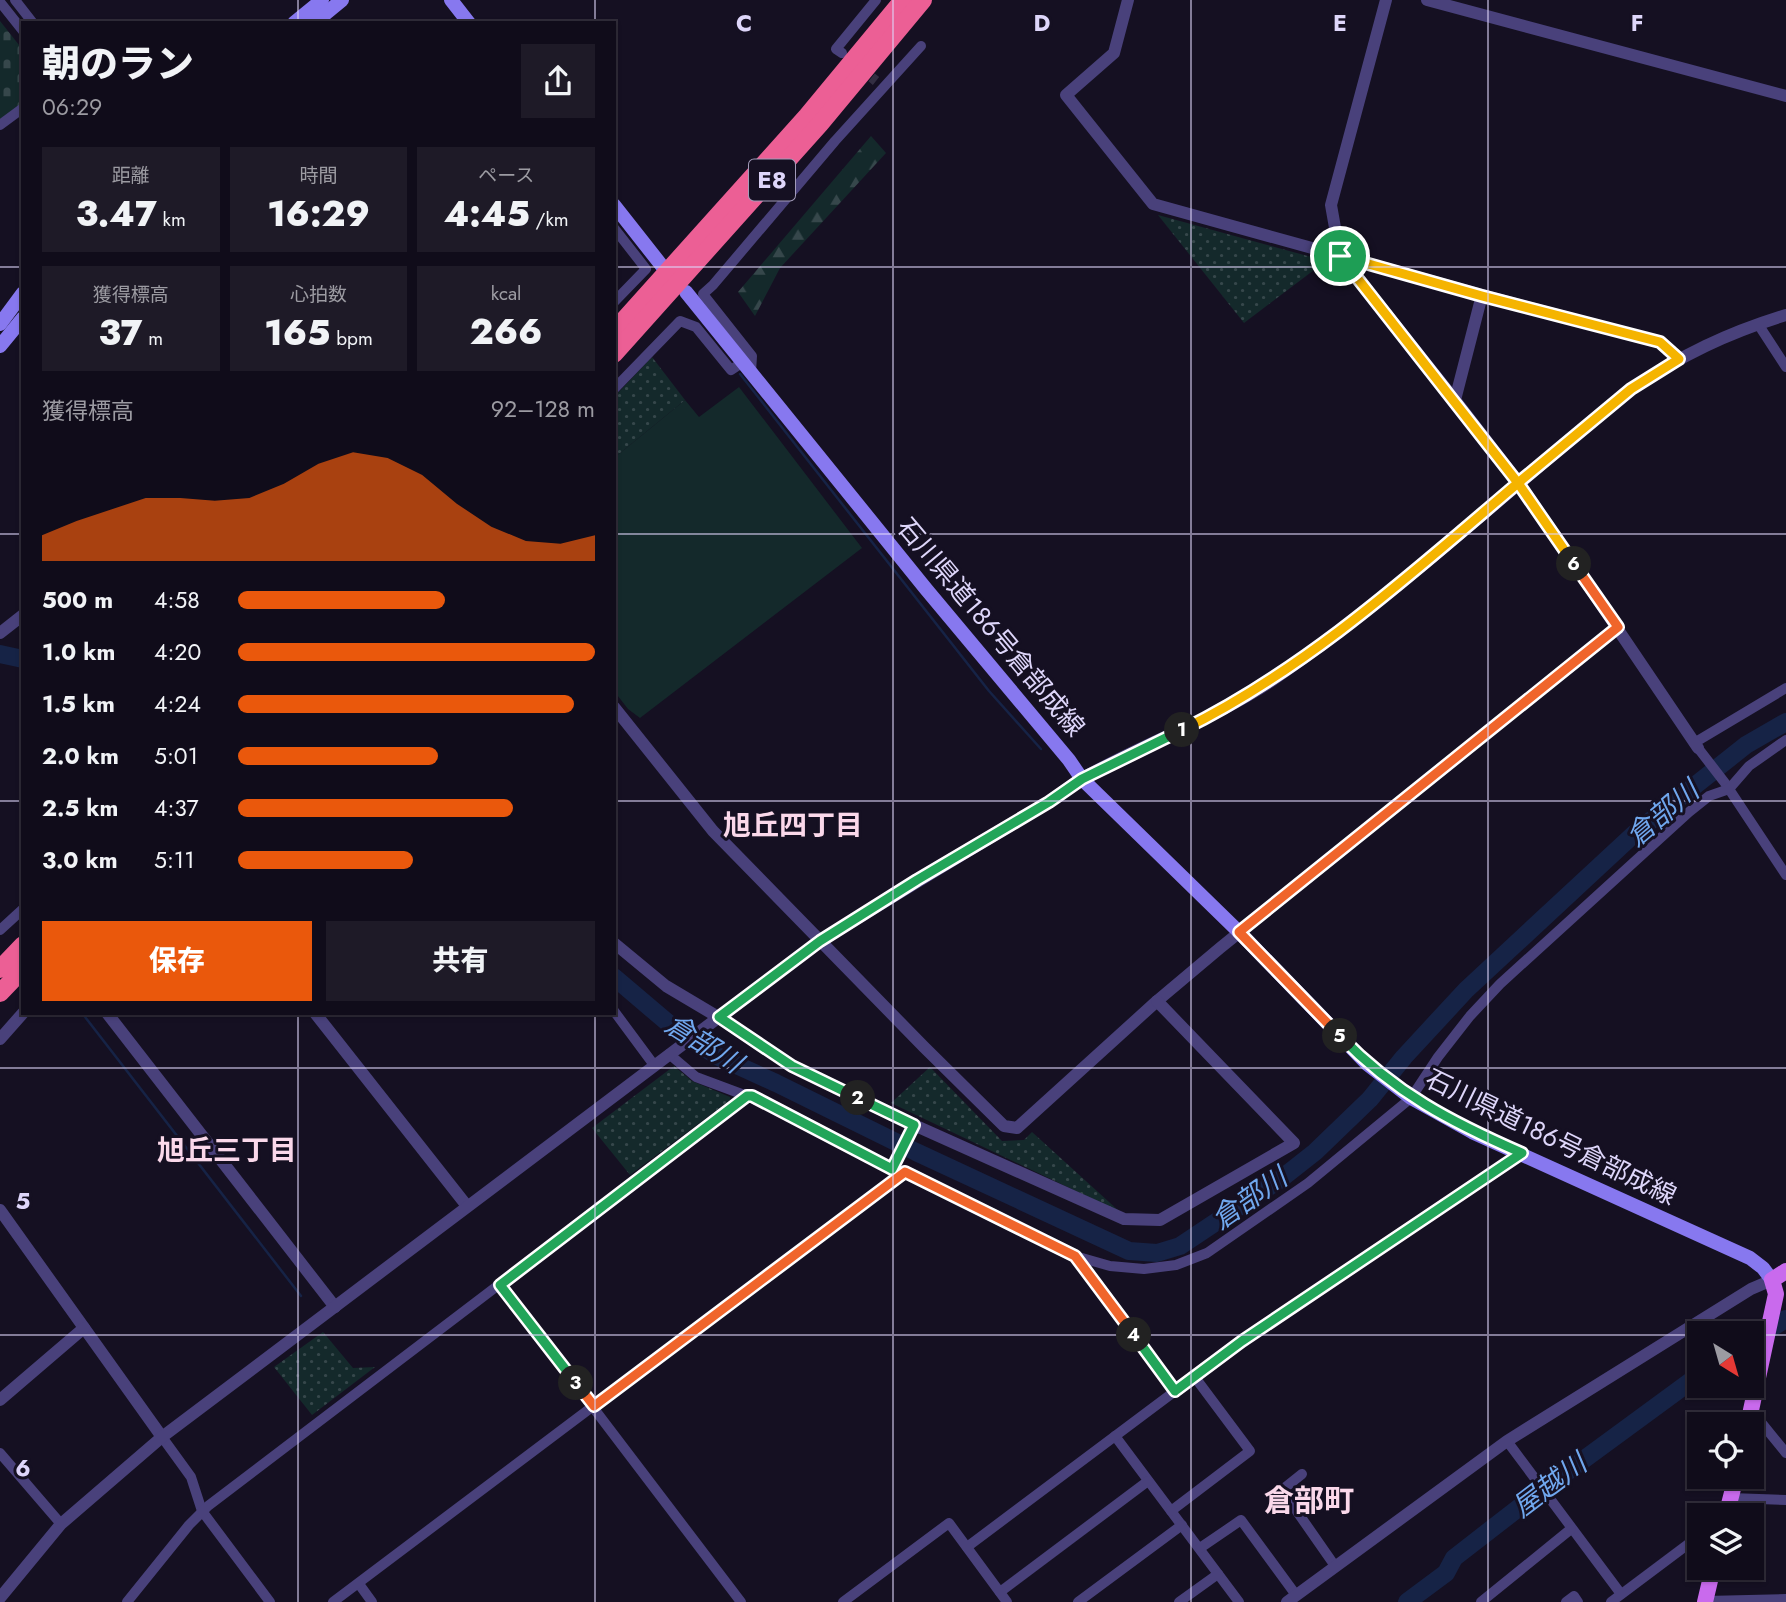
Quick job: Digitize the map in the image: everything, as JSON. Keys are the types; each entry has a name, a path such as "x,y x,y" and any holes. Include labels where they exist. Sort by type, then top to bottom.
{"highway":[{"name":"E8","path":"616,329 807,116 903,0"},
{"name":"E8","path":"616,352 811,135 923,0"},
{"path":"0,969 21,947"},
{"path":"0,993 21,971"}],"main road":[{"path":"296,21 322,0"},
{"path":"316,21 342,0"},
{"path":"451,0 467,21"},
{"path":"616,208 662,266"},
{"name":"石川県道186号倉部成線","path":"686,292 1082,779 1239,932 1367,1064 1409,1096 1472,1132 1750,1258 1781,1277"},
{"path":"0,324 21,296"},
{"path":"0,346 21,320"},
{"path":"1750,1412 1781,1277"},
{"path":"1730,1503 1733,1489"},
{"path":"1705,1602 1710,1580"}],"street":[{"path":"15,0 31,21"},
{"path":"842,54 836,49 876,0"},
{"path":"1128,0 1114,53 1066,95 1153,204 1482,296 1660,342 1679,359"},
{"path":"1387,0 1331,205 1340,256 1518,483 1786,875"},
{"path":"1427,0 1786,96"},
{"path":"0,2 21,28"},
{"path":"616,387 680,321 696,327 731,370 747,367 752,356 703,294 835,141 880,84 921,46"},
{"path":"0,125 21,109"},
{"path":"616,231 646,269 616,300"},
{"path":"1455,400 1482,296"},
{"path":"0,1598 61,1524 162,1437 820,941 1049,802 1082,779 1226,708 1275,678 1336,634 1631,389 1679,359 1730,333 1786,316"},
{"path":"1758,324 1786,367"},
{"path":"0,634 21,617"},
{"path":"616,710 713,831 923,1047 1004,1126 1017,1128 1157,1001 1239,932 1618,627"},
{"path":"1696,745 1786,688"},
{"path":"673,1051 696,1077 752,1096 1075,1256 1110,1266 1144,1269 1176,1265 1207,1252 1308,1183 1409,1096 1470,1016 1500,984 1689,812 1786,740"},
{"path":"0,930 21,911"},
{"path":"616,945 666,986 719,1017 792,1066 913,1128 1124,1219 1160,1220 1294,1143 1157,1001"},
{"path":"616,1014 654,1065"},
{"path":"0,1039 21,1015"},
{"path":"109,1015 335,1307"},
{"path":"317,1015 467,1206"},
{"path":"127,1602 202,1511 352,1394 500,1285 747,1096"},
{"path":"894,1166 913,1128"},
{"path":"967,1547 1252,1334 1522,1153"},
{"path":"333,1602 905,1172"},
{"path":"0,1210 191,1477 202,1511 270,1602"},
{"path":"1075,1256 1175,1391"},
{"path":"1200,1548 1241,1520 1291,1599 1507,1441 1751,1289 1781,1277"},
{"path":"500,1285 741,1602"},
{"path":"0,1400 84,1328"},
{"path":"1171,1511 1250,1451 1194,1376"},
{"path":"1764,1432 1786,1453"},
{"path":"1115,1436 1239,1602"},
{"path":"1507,1441 1621,1594"},
{"path":"0,1453 61,1524"},
{"path":"1302,1474 1282,1489 1335,1566"},
{"path":"1000,1592 1148,1481"},
{"path":"1731,1498 1786,1500"},
{"path":"843,1602 948,1523 1007,1602"},
{"path":"1078,1602 1182,1525"},
{"path":"1480,1602 1571,1530"},
{"path":"1611,1602 1687,1545"},
{"path":"1179,1602 1218,1574"},
{"path":"359,1584 372,1602"},
{"path":"1566,1602 1574,1596 1578,1602"},
{"path":"1705,1602 1786,1599"}],"green space":[{"path":"0,21 21,47 21,107 0,123"},
{"path":"871,136 886,153 780,268 755,316 738,292"},
{"path":"1158,215 1326,261 1244,323"},
{"path":"652,357 685,400 616,456 616,395"},
{"path":"739,387 862,548 640,718 628,709 616,694 616,456 685,400 699,417"},
{"path":"674,1066 692,1081 730,1097 730,1100 630,1175 592,1128"},
{"path":"930,1067 1002,1141 1024,1140 1032,1132 1120,1212 891,1103"},
{"path":"323,1332 353,1368 375,1367 312,1415 274,1367"}],"waterway":[{"path":"740,374 989,691 1041,749"},
{"name":"倉部川","path":"0,654 21,659"},
{"name":"倉部川","path":"616,979 674,1028 717,1056 1129,1251 1157,1253 1180,1246 1282,1178 1315,1152 1370,1099 1404,1057 1466,990 1634,834 1746,745 1786,722"},
{"path":"84,1015 301,1296"},
{"name":"屋越川","path":"1764,1333 1786,1319"},
{"name":"屋越川","path":"1407,1602 1446,1573 1454,1558 1687,1384"}],"tunnel":[{"path":"860,68 876,81"}],"district":[{"name":"旭丘四丁目","path":"793,825"},
{"name":"旭丘三丁目","path":"227,1150"},
{"name":"倉部町","path":"1309,1501"}],"route":[{"path":"1340,256 1518,483 1336,634 1275,678 1226,708 1082,779 1049,802 820,941 719,1017 792,1066 914,1125 892,1169 752,1096 747,1096 500,1285 594,1406 905,1172 1075,1256 1175,1391 1242,1341 1522,1153 1472,1132 1411,1098 1367,1064 1239,932 1618,627 1518,483 1631,389 1679,359 1660,342 1340,256"}]}
